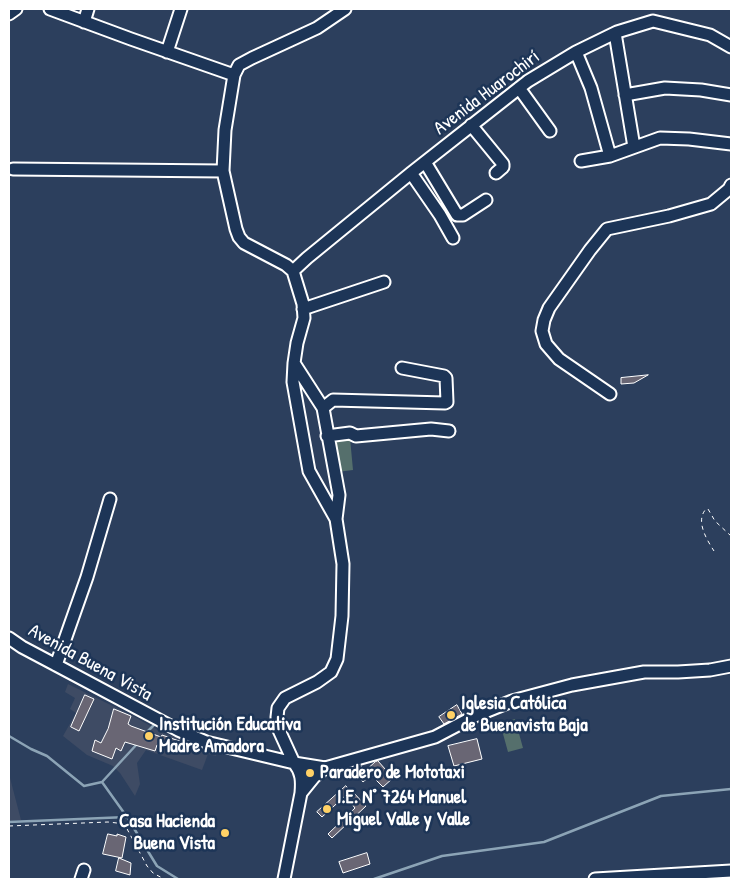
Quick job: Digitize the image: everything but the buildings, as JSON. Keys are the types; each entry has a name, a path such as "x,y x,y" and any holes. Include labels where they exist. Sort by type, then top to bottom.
{"street":[{"path":"9,14 16,9"},
{"path":"50,9 234,75"},
{"path":"84,22 88,9"},
{"path":"166,52 181,9"},
{"path":"336,519 309,471 293,382 297,343 304,318 293,271 286,265 244,243 239,237 223,171 225,130 234,75 239,65 317,28 345,9"},
{"name":"Avenida Huarochirí","path":"293,271 471,125 528,81 576,52 615,33 653,21 710,35 731,47"},
{"path":"615,33 634,147"},
{"path":"576,52 591,88 610,156"},
{"path":"519,88 550,131"},
{"path":"625,94 665,88 701,90 731,95"},
{"path":"471,125 504,164 496,173"},
{"path":"581,162 610,156 660,138 731,144"},
{"path":"425,162 458,215 463,216 486,200"},
{"path":"13,169 223,171"},
{"path":"411,173 440,214 453,238"},
{"path":"610,394 559,359 546,344 542,331 544,320 550,308 590,250 608,229 712,204 731,185"},
{"path":"303,309 384,282"},
{"path":"284,879 301,793 301,777 278,728 278,708 285,698 331,672 337,659 342,616 343,564 336,519 339,495 328,436 322,408 294,363"},
{"path":"322,408 332,400 447,402 446,378 444,376 402,368"},
{"path":"328,436 350,433 356,436 431,429 449,431"},
{"path":"56,665 87,576 110,499"},
{"name":"Avenida Buena Vista","path":"9,638 22,647 178,730 206,742 294,763 325,768 435,737 475,716 512,701 572,685 644,672 710,670 731,666"},
{"path":"301,793 314,777 325,768"},
{"path":"595,879 731,871"}],"path":[{"path":"714,551 703,528 703,511 708,509 715,520 731,536"},
{"path":"9,826 117,823 126,827 148,866 154,873 164,879"}],"shaded area":[{"path":"68,684 163,733 218,750 216,756 208,754 202,770 146,750 137,763 140,784 135,796 120,773 113,766 87,755 63,736 76,713 70,709 75,698 65,692"},
{"path":"9,774 21,820 9,821"}],"green space":[{"path":"350,438 353,470 337,472 334,440"},
{"path":"515,719 523,748 508,752 500,723"}],"waterway":[{"path":"146,733 157,724"},
{"path":"9,736 47,756 84,786 102,782"},
{"path":"138,743 102,782 127,817 157,866 178,879"},
{"path":"374,879 442,856 544,842 661,796 731,789"},
{"path":"9,822 127,817"}],"place":[{"name":"Iglesia Católica de Buenavista Baja","path":"451,715"},
{"name":"Institución Educativa Madre Amadora","path":"149,736"},
{"name":"Paradero de Mototaxi","path":"310,773"},
{"name":"I.E. N° 7264 Manuel Miguel Valle y Valle","path":"327,809"},
{"name":"Casa Hacienda Buena Vista","path":"225,833"}]}
